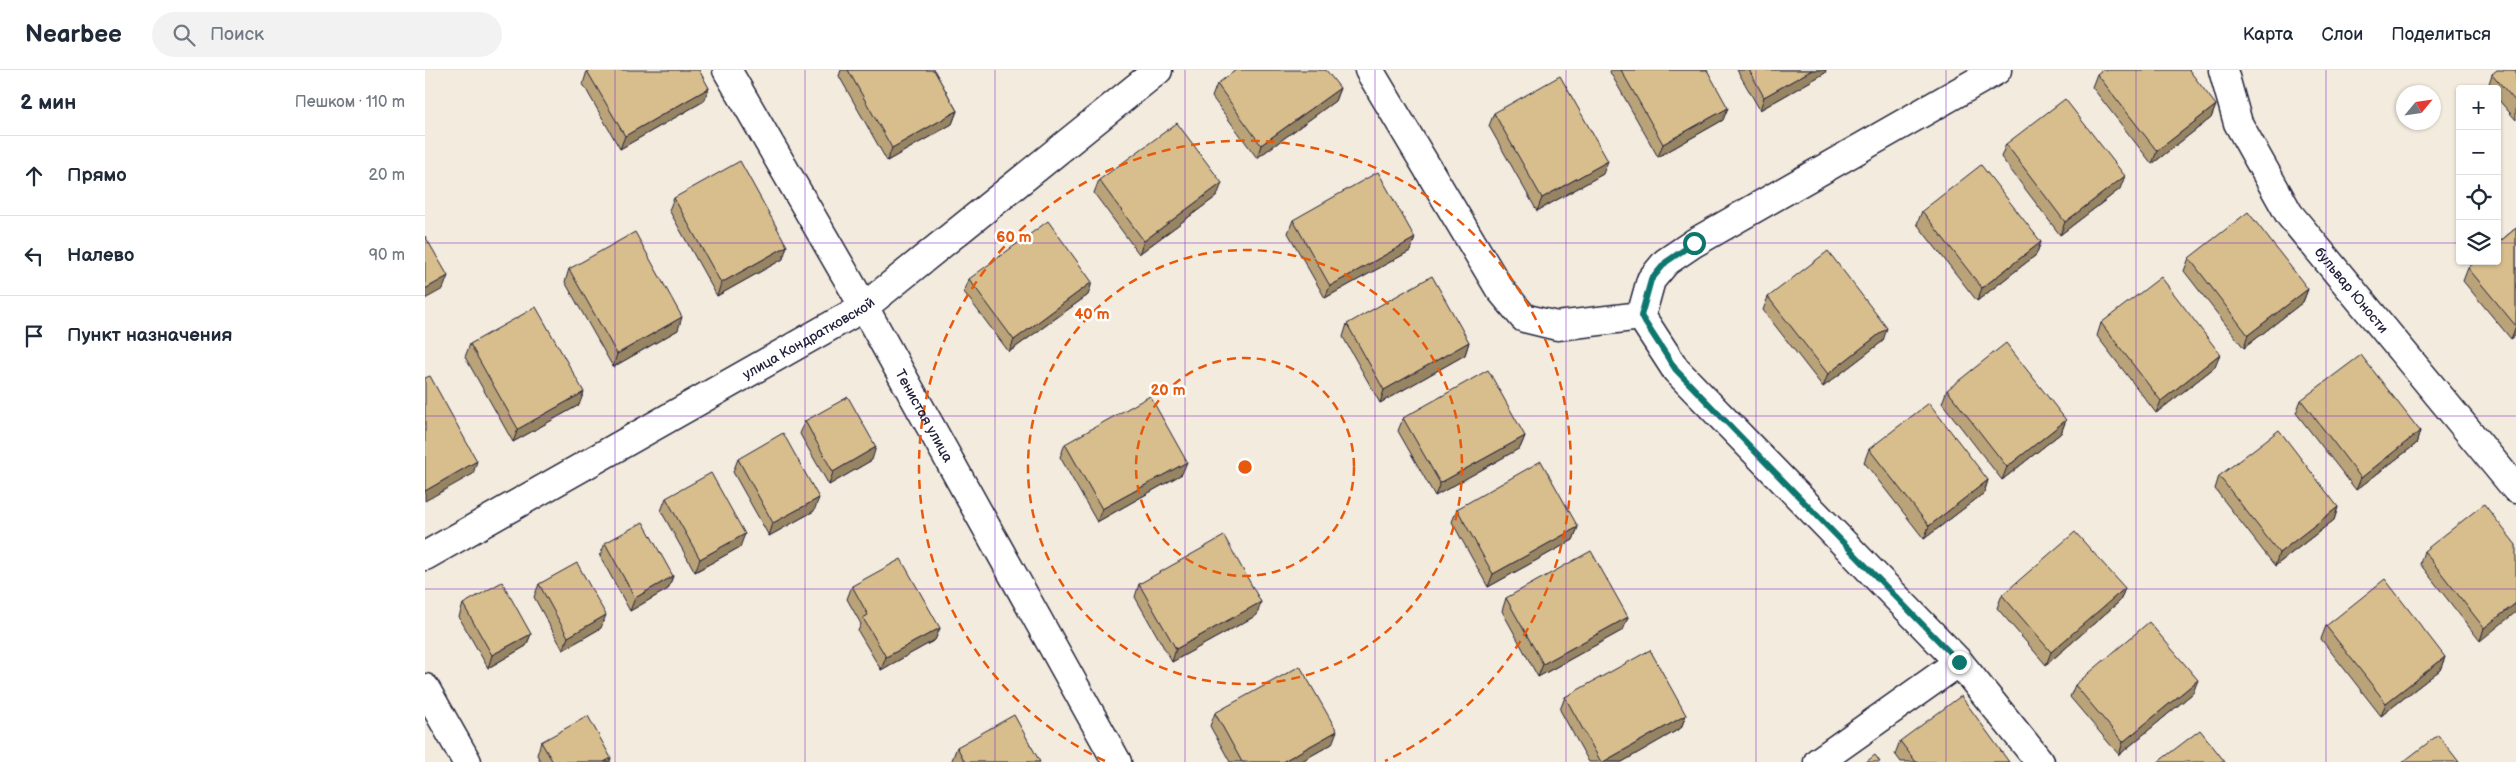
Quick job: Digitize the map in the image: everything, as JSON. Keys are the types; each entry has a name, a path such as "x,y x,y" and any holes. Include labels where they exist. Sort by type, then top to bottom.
{"street":[{"name":"Тенистая улица","path":"727,70 864,307 1117,762"},
{"name":"улица Кондратковской","path":"425,556 864,307 1158,70"},
{"path":"1369,70 1499,288 1524,318 1557,326 1641,316"},
{"path":"1997,70 1694,243 1666,262 1651,280 1641,316 1676,370 1959,662 2040,762"},
{"name":"бульвар Юности","path":"2223,70 2238,123 2289,214 2516,489"},
{"path":"1818,762 1959,662"},
{"path":"425,688 467,762"}],"building":[{"path":"699,70 709,88 625,136 587,71"},
{"path":"848,70 934,70 957,111 892,148"},
{"path":"1236,70 1326,70 1340,88 1261,145 1217,84"},
{"path":"1621,70 1707,70 1728,108 1663,144"},
{"path":"1749,70 1812,70 1764,97"},
{"path":"2102,70 2189,70 2216,105 2157,151 2097,74"},
{"path":"2497,70 2516,70 2516,102 2492,74"},
{"path":"1560,76 1608,161 1542,198 1494,113"},
{"path":"2065,99 2125,176 2065,222 2006,144"},
{"path":"1177,123 1222,183 1144,241 1099,180"},
{"path":"740,161 787,246 721,283 674,198"},
{"path":"1981,165 2041,242 1982,288 1922,211"},
{"path":"1378,172 1415,238 1330,286 1293,220"},
{"path":"2248,212 2308,289 2248,335 2189,258"},
{"path":"1048,221 1092,282 1014,340 969,279"},
{"path":"2516,228 2516,326 2468,268 2471,265 2501,265 2501,241"},
{"path":"635,232 682,317 617,354 569,269"},
{"path":"425,236 448,276 425,289"},
{"path":"1828,251 1887,328 1828,374 1768,297"},
{"path":"1432,276 1469,342 1384,390 1347,324"},
{"path":"2161,277 2220,354 2161,401 2101,323"},
{"path":"536,307 584,392 518,429 470,344"},
{"path":"2006,343 2066,420 2007,467 1947,390"},
{"path":"2361,355 2420,431 2361,478 2301,400"},
{"path":"1488,370 1525,436 1440,483 1403,418"},
{"path":"430,376 477,461 425,491 425,378"},
{"path":"1150,396 1187,462 1102,509 1065,444"},
{"path":"848,397 876,447 833,472 805,421"},
{"path":"1929,403 1988,480 1929,526 1869,449"},
{"path":"2279,430 2338,507 2279,553 2219,476"},
{"path":"783,433 819,498 773,523 738,459"},
{"path":"1541,461 1578,527 1493,574 1457,509"},
{"path":"711,473 745,534 700,559 666,498"},
{"path":"2484,504 2516,545 2516,603 2484,628 2424,551"},
{"path":"643,522 673,576 635,598 605,543"},
{"path":"2075,532 2125,588 2051,652 2002,595"},
{"path":"1224,536 1261,602 1176,649 1139,584"},
{"path":"1591,551 1628,617 1543,664 1506,598"},
{"path":"901,559 940,628 886,657 863,618 868,615 852,586"},
{"path":"577,563 606,615 568,637 539,584"},
{"path":"2385,579 2445,657 2386,703 2326,626"},
{"path":"502,582 531,634 492,655 463,604"},
{"path":"2149,622 2198,680 2123,742 2075,685"},
{"path":"1650,650 1686,715 1601,762 1565,697"},
{"path":"1300,666 1337,731 1282,762 1242,762 1215,713"},
{"path":"1961,696 2009,762 1916,762 1900,741"},
{"path":"1014,715 1040,762 965,762 957,747"},
{"path":"588,716 611,758 604,762 553,762 541,742"},
{"path":"2200,730 2225,762 2158,762"},
{"path":"2438,735 2459,762 2403,762"},
{"path":"1875,755 1880,762 1866,762"}],"route":[{"path":"1694,243 1666,262 1651,280 1641,316 1676,370 1959,662"}]}
